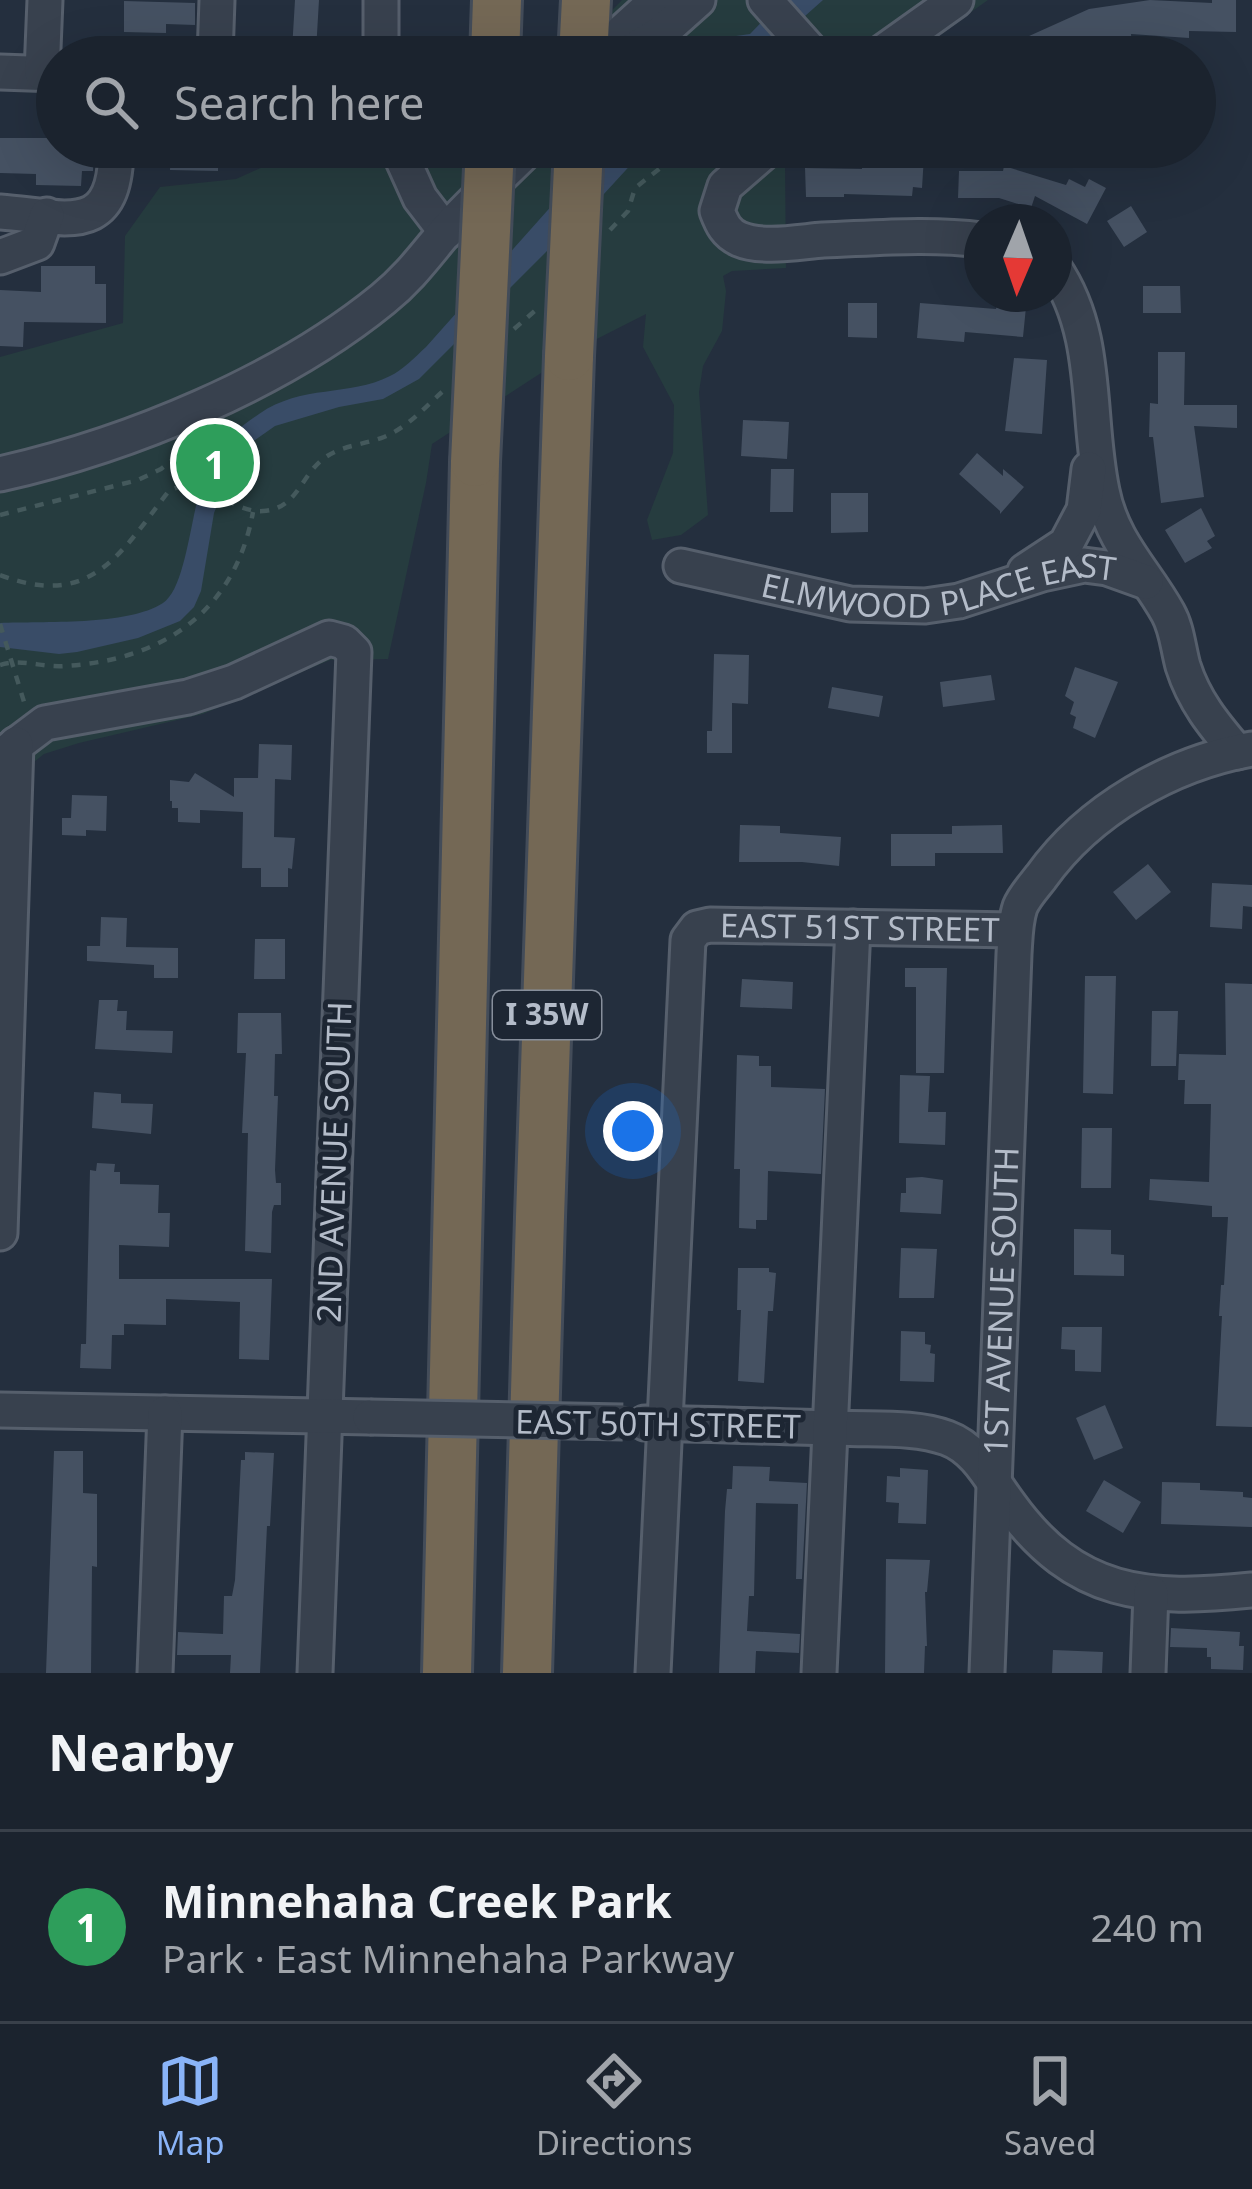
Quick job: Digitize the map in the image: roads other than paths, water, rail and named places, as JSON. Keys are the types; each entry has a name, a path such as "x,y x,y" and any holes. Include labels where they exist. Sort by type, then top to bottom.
{"highway":[{"path":"495,36 497,0"},
{"path":"585,36 586,0"},
{"name":"I 35W","path":"447,1673 475,462 489,168"},
{"name":"I 35W","path":"527,1673 578,168"}],"street":[{"path":"45,0 47,36"},
{"path":"216,36 217,0"},
{"path":"381,0 381,36"},
{"path":"621,36 657,0"},
{"path":"656,36 698,0"},
{"path":"765,0 797,36"},
{"path":"905,36 956,0"},
{"path":"0,72 36,73"},
{"path":"0,212 86,218 110,197 116,168"},
{"path":"406,168 420,198 446,232"},
{"path":"0,474 127,437 231,393 358,318 417,268 509,168"},
{"path":"746,168 725,186 717,211 725,230 742,241 964,239"},
{"path":"0,257 37,243 47,215"},
{"path":"994,592 1066,544 1084,510 1092,378 1072,298"},
{"path":"1093,420 1102,492 1111,520 1146,582"},
{"name":"ELMWOOD PLACE EAST","path":"681,566 850,604 925,606 959,602 1084,565 1107,568 1146,582 1174,626 1184,670 1202,711 1245,750"},
{"name":"2ND AVENUE SOUTH","path":"16,744 45,723 188,697 234,682 329,638 344,642 354,652 315,1673"},
{"path":"0,1233 5,954 16,744"},
{"name":"EAST 51ST STREET","path":"663,1423 688,940 697,928 1016,930 1020,905 1054,859 1097,820 1144,787 1197,763 1245,750"},
{"path":"819,1673 853,927"},
{"name":"1ST AVENUE SOUTH","path":"987,1673 1016,930"},
{"name":"EAST 50TH STREET","path":"0,1410 906,1431 950,1439 966,1449 1028,1530 1054,1556 1085,1575 1140,1593 1198,1596 1252,1590"},
{"path":"155,1673 166,1413"},
{"path":"653,1673 663,1423"},
{"path":"1148,1673 1151,1593"}],"water":[{"path":"783,0 823,0 783,36 736,36 750,34"},
{"path":"585,168 628,168 419,379 383,399 275,426 248,445 235,460 214,513 201,591 180,621 138,638 77,652 0,647 0,623 107,619 163,603 179,577 205,472 222,444 275,405 390,376 426,347"}],"place":[{"name":"Minnehaha Creek Park","path":"215,463"}]}
